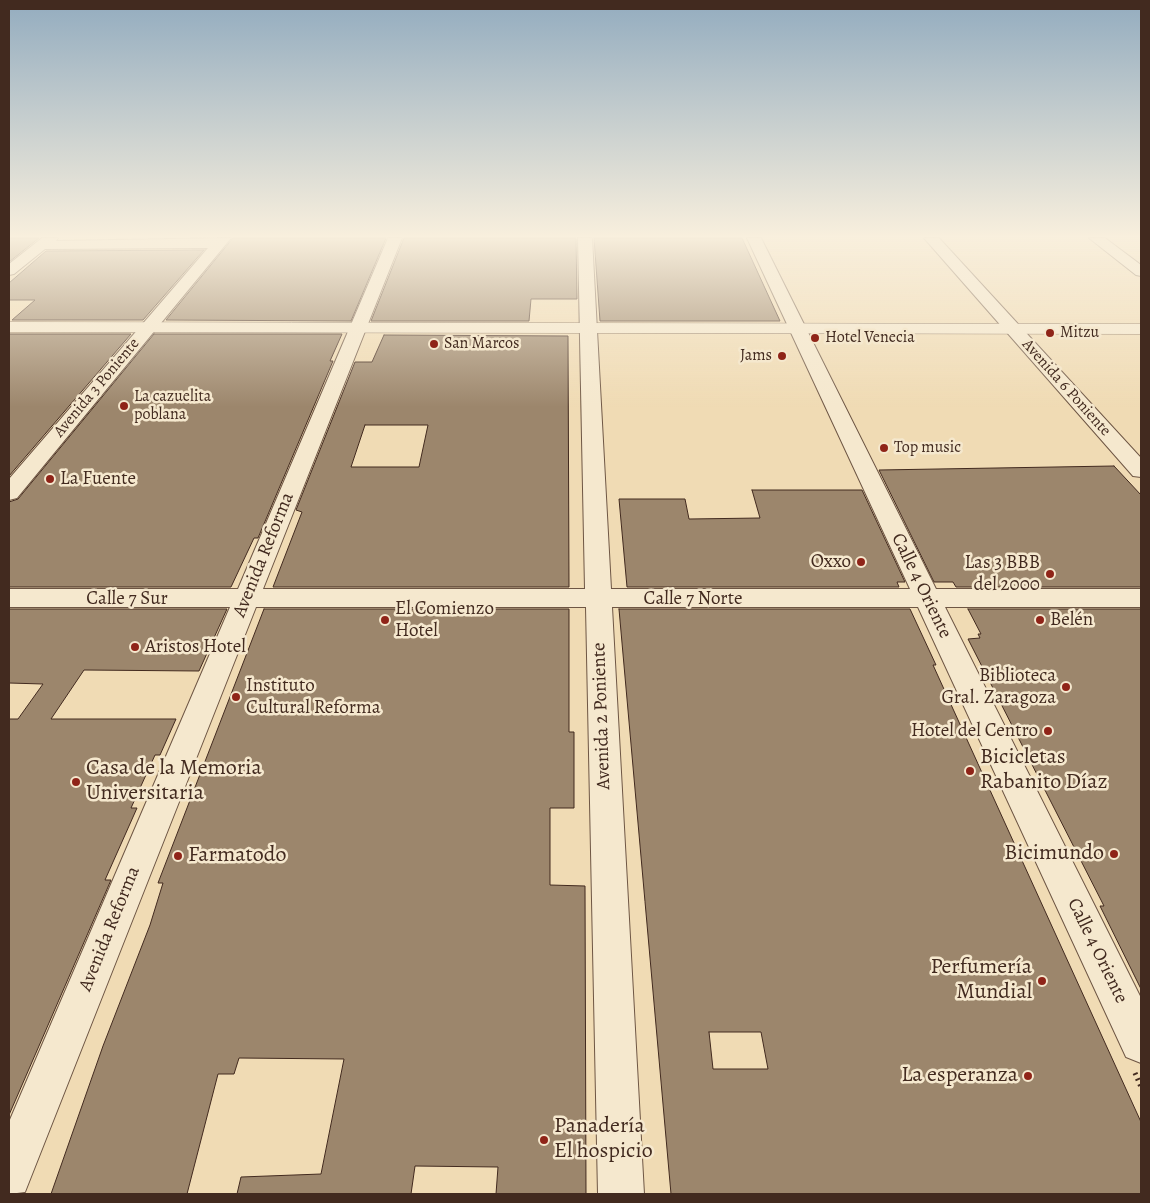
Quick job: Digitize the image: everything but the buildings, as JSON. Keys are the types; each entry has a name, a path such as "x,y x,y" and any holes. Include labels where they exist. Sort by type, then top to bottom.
{"street":[{"name":"Avenida 3 Poniente","path":"9,493 177,294"},
{"name":"Avenida Reforma","path":"9,1176 372,294"},
{"name":"Avenida 2 Poniente","path":"587,294 620,1194"},
{"name":"Calle 4 Oriente","path":"781,294 1141,1042"},
{"name":"Avenida 6 Poniente","path":"982,294 1141,471"},
{"path":"9,326 1141,329"},
{"name":"Calle 7 Sur","path":"9,598 246,600"},
{"name":"Calle 7 Norte","path":"246,600 1141,598"}],"place":[{"name":"Mitzu","path":"1050,333"},
{"name":"Hotel Venecia","path":"815,338"},
{"name":"San Marcos","path":"434,344"},
{"name":"Jams","path":"782,356"},
{"name":"La cazuelita poblana","path":"124,406"},
{"name":"Top music","path":"884,448"},
{"name":"La Fuente","path":"50,479"},
{"name":"Oxxo","path":"861,562"},
{"name":"Las 3 BBB del 2000","path":"1050,574"},
{"name":"El Comienzo Hotel","path":"385,620"},
{"name":"Belén","path":"1040,620"},
{"name":"Aristos Hotel","path":"135,647"},
{"name":"Biblioteca Gral. Zaragoza","path":"1066,687"},
{"name":"Instituto Cultural Reforma","path":"236,697"},
{"name":"Hotel del Centro","path":"1048,731"},
{"name":"Bicicletas Rabanito Díaz","path":"970,771"},
{"name":"Casa de la Memoria Universitaria","path":"76,782"},
{"name":"Bicimundo","path":"1114,854"},
{"name":"Farmatodo","path":"178,856"},
{"name":"Perfumería Mundial","path":"1042,981"},
{"name":"La esperanza","path":"1028,1076"},
{"name":"Panadería El hospicio","path":"544,1140"}]}
